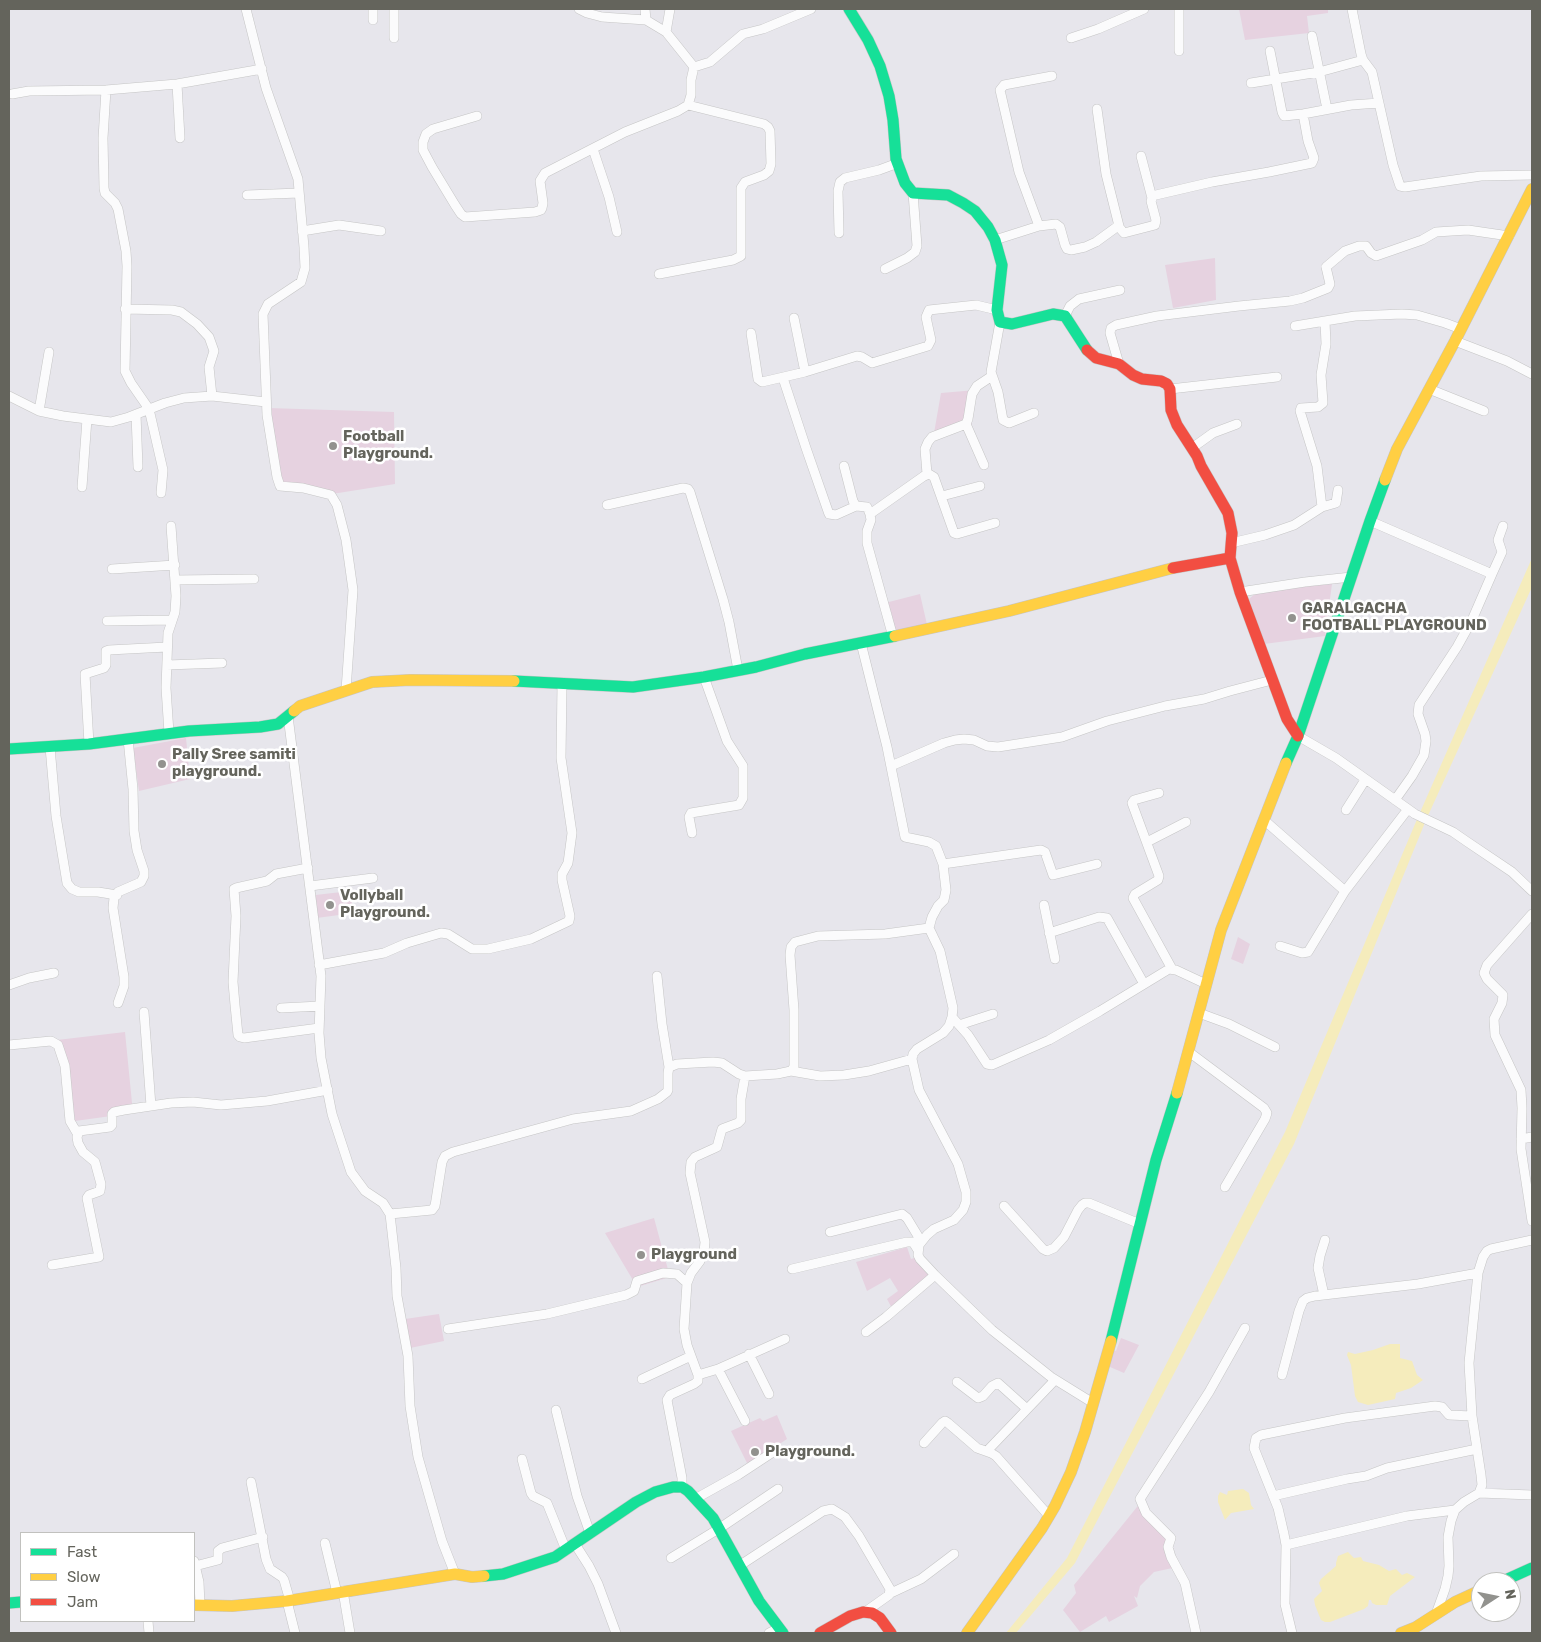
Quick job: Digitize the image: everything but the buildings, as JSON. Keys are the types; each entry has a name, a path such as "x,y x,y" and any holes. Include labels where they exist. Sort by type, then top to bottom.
{"street":[{"path":"246,9 266,88 295,171 304,247 305,268 301,282 268,304 263,314 266,402 277,477 280,486 303,488 331,495 337,505 346,540 353,590 346,690"},
{"path":"373,9 373,20"},
{"path":"394,9 394,38"},
{"path":"579,9 602,17 646,20 666,32 694,67"},
{"path":"644,9 646,20"},
{"path":"666,32 670,9"},
{"path":"694,67 710,62 743,34 763,29 811,9"},
{"path":"849,9 868,40 880,66 889,96 898,163 905,183 913,192 917,246 915,252 885,269"},
{"path":"1071,38 1098,29 1144,9"},
{"path":"1179,9 1179,51"},
{"path":"1352,9 1363,60 1372,72 1392,165 1400,186 1405,187 1481,176 1532,175"},
{"path":"1312,36 1328,109"},
{"path":"1270,51 1284,116 1351,105 1379,103"},
{"path":"1251,83 1319,72 1363,60"},
{"path":"688,105 694,67"},
{"path":"12,94 29,91 106,90 177,84 262,69"},
{"path":"1039,226 1019,172 1000,90 1004,85 1052,76"},
{"path":"177,84 180,138"},
{"path":"106,90 103,138 104,188 105,193 118,209 127,266 124,371 149,409 163,470 161,493"},
{"path":"477,116 433,129 426,134 423,142 423,150 432,167 461,214 466,217 526,213 541,210 543,203 540,181 541,176 545,172 625,132 671,114 688,105 764,124 768,127 770,131 771,164 769,171 764,175 745,182 741,188 742,252 739,259 659,274"},
{"path":"1096,109 1106,174 1120,226 1124,233 1155,225 1156,220 1151,204 1152,198 1141,156"},
{"path":"1152,198 1160,193 1312,163 1314,158 1308,141 1303,114"},
{"path":"593,149 609,197 617,232"},
{"path":"839,233 838,191 840,182 845,178 879,170 898,163"},
{"path":"967,1633 1020,1560 1049,1516 1071,1472 1115,1326 1156,1160 1190,1052 1221,930 1298,736 1370,521 1397,449 1456,341 1532,189"},
{"path":"913,192 948,195 974,211 988,227 995,240 1002,265 997,310 1000,322 992,376 998,392 1005,423 1034,413"},
{"path":"247,195 299,193"},
{"path":"995,240 1039,226 1058,224 1066,248 1071,250 1090,246 1120,226"},
{"path":"302,231 339,225 381,231"},
{"path":"1119,364 1110,333 1111,328 1116,325 1157,316 1303,298 1328,288 1330,284 1326,267 1345,251 1359,246 1366,246 1376,256 1422,240 1436,232 1468,230 1509,236"},
{"path":"1065,316 1070,306 1079,300 1120,290"},
{"path":"751,333 758,379 762,382 784,378 857,356 872,363 928,346 931,340 926,317 929,310 976,305 997,310"},
{"path":"125,309 182,312 196,324 209,338 214,351 209,367 212,396"},
{"path":"1000,322 1012,324 1053,314 1065,316 1085,348 1096,358 1119,364 1133,375 1167,384 1170,389 1173,417 1228,513 1231,543 1230,558 1240,592 1287,719 1298,736 1336,758 1411,812 1428,822 1453,832 1512,872 1532,891"},
{"path":"1294,326 1355,316 1402,314 1417,315 1445,322 1461,329"},
{"path":"794,318 805,372"},
{"path":"1322,507 1317,466 1300,411 1301,408 1318,407 1323,403 1321,375 1326,353 1325,321"},
{"path":"1456,341 1507,361 1532,374"},
{"path":"39,411 49,352"},
{"path":"984,465 966,424 975,388 992,376"},
{"path":"1170,389 1277,377"},
{"path":"784,378 806,448 830,514 836,515 856,506 867,507 870,514 871,520 867,531 867,543 893,637"},
{"path":"1429,390 1484,412"},
{"path":"9,396 39,411 111,422 184,398 212,396 266,402"},
{"path":"136,414 138,467"},
{"path":"82,487 87,419"},
{"path":"927,474 926,449 928,442 932,437 966,424"},
{"path":"1192,448 1214,433 1237,424"},
{"path":"844,466 852,501 856,506"},
{"path":"870,514 927,474 931,474 942,496 954,533 957,534 995,523"},
{"path":"942,496 980,486"},
{"path":"607,505 683,488 688,489 729,622 738,670"},
{"path":"1231,543 1294,526 1322,507 1336,503 1338,490"},
{"path":"1370,521 1492,574"},
{"path":"169,733 166,688 168,633 175,612 175,565 171,526"},
{"path":"1395,800 1412,776 1424,754 1426,741 1418,714 1419,705 1457,647 1472,620 1502,552 1498,540 1503,526"},
{"path":"9,749 89,744 189,730 260,727 278,724 300,706 372,682 482,680 633,687 704,677 1009,611 1178,567 1230,558"},
{"path":"112,569 175,565"},
{"path":"1240,592 1351,577"},
{"path":"175,580 254,579"},
{"path":"107,621 172,620"},
{"path":"861,643 891,766 905,836 929,842 936,846 943,864 946,890 944,900 938,906 928,928 940,951 953,1008 952,1017 949,1026 943,1033 917,1049 912,1059 919,1090 958,1164 966,1192 966,1202 963,1210 954,1220 934,1229 919,1246"},
{"path":"89,744 84,674 104,668 106,664 106,651 109,650 168,647"},
{"path":"167,665 222,663"},
{"path":"692,832 689,817 692,813 739,805 743,798 742,766 728,741 704,677"},
{"path":"891,766 944,742 974,740 987,746 998,747 1055,739 1107,721 1164,706 1204,699 1272,680"},
{"path":"319,965 384,953 407,943 441,933 448,934 472,949 488,949 531,939 569,921 570,916 562,880 562,874 568,863 572,832 561,758 562,684"},
{"path":"288,716 321,976 319,1028 321,1058 332,1114 351,1172 364,1191 383,1203 390,1214 397,1296 408,1356 410,1406 418,1457 442,1541 455,1574"},
{"path":"118,1003 124,986 113,908 114,898 118,892 141,882 144,876 134,830 133,789 128,739"},
{"path":"50,747 56,816 67,883 72,889 79,892 117,895"},
{"path":"1346,810 1365,780"},
{"path":"1158,793 1132,802 1159,876 1158,880 1135,894 1134,900 1172,969 1206,984"},
{"path":"1280,946 1302,953 1308,952 1345,891 1411,812"},
{"path":"1264,820 1345,891"},
{"path":"1147,842 1186,822"},
{"path":"943,864 1041,850 1045,852 1053,875 1097,864"},
{"path":"308,868 276,874 267,881 234,889 236,916 234,1004 238,1035 240,1037 319,1028"},
{"path":"310,886 373,878"},
{"path":"1044,905 1055,959"},
{"path":"1532,914 1487,966 1484,973 1486,980 1503,995 1502,1003 1494,1019 1494,1030 1497,1042 1521,1090 1522,1161 1532,1221"},
{"path":"1050,933 1099,917 1107,918 1144,984"},
{"path":"791,1071 794,1067 794,1010 791,946 795,942 818,936 885,934 928,928"},
{"path":"952,1017 968,1035 987,1064 992,1065 1049,1040 1172,969"},
{"path":"9,985 29,978 54,973"},
{"path":"390,1214 432,1210 442,1162 445,1156 453,1152 573,1120 631,1111 658,1099 667,1092 669,1067 657,976"},
{"path":"281,1008 320,1006"},
{"path":"144,1012 151,1106"},
{"path":"1199,1013 1229,1024 1275,1047"},
{"path":"959,1025 993,1014"},
{"path":"9,1045 51,1041 58,1045 66,1066 70,1120 77,1133 78,1143 83,1152 95,1162 101,1184 100,1191 89,1195 87,1198 99,1257 52,1265"},
{"path":"1190,1052 1264,1108 1267,1113 1225,1187"},
{"path":"669,1067 677,1064 722,1063 745,1076 791,1071 820,1076 869,1071 912,1059"},
{"path":"682,1487 682,1478 667,1400 670,1395 698,1381 698,1375 686,1345 684,1329 687,1283 704,1252 705,1242 690,1173 691,1162 695,1156 717,1147 722,1129 741,1120 741,1099 745,1076"},
{"path":"77,1133 79,1131 112,1125 112,1114 114,1112 171,1103 193,1102 222,1105 267,1101 328,1090"},
{"path":"1521,1121 1532,1119"},
{"path":"1521,1139 1532,1137"},
{"path":"1004,1206 1043,1249 1047,1251 1054,1248 1064,1237 1078,1210 1085,1203 1140,1224"},
{"path":"830,1232 902,1214 907,1218 919,1246 920,1259 935,1275 992,1330 1054,1380 1093,1404"},
{"path":"1324,1295 1318,1268 1325,1240"},
{"path":"1479,1493 1482,1485 1472,1416 1469,1363 1478,1272 1487,1251 1532,1240"},
{"path":"792,1269 910,1242 919,1246"},
{"path":"1282,1375 1301,1305 1307,1298 1418,1284 1478,1272"},
{"path":"448,1329 547,1314 626,1295 634,1291 637,1281 663,1273 678,1274 687,1283"},
{"path":"866,1332 935,1275"},
{"path":"1196,1633 1185,1584 1168,1547 1170,1538 1146,1513 1140,1499 1200,1408 1245,1328"},
{"path":"698,1375 718,1369 785,1339"},
{"path":"750,1354 769,1394"},
{"path":"642,1379 691,1356"},
{"path":"718,1369 745,1421"},
{"path":"987,1451 1054,1380"},
{"path":"957,1382 978,1398 984,1396 992,1386 998,1383 1027,1409"},
{"path":"1292,1633 1284,1596 1286,1545 1282,1521 1254,1448 1254,1441 1261,1435 1345,1418 1435,1406 1442,1407 1449,1415 1472,1416"},
{"path":"556,1410 577,1496 590,1534"},
{"path":"924,1443 937,1427 945,1421 977,1448 996,1456 1049,1516"},
{"path":"1273,1496 1366,1476 1387,1468 1477,1449"},
{"path":"695,1499 738,1475 773,1452"},
{"path":"522,1459 531,1493 547,1503 570,1547 589,1566 598,1584 616,1633"},
{"path":"252,1482 266,1560 270,1568 282,1576 295,1633"},
{"path":"195,1567 199,1582 197,1605 232,1606 288,1601 455,1574 472,1577 503,1574 555,1557 636,1502 655,1492 673,1487 682,1487 713,1518 720,1528 739,1566 777,1632"},
{"path":"670,1558 720,1528 778,1489"},
{"path":"1436,1614 1448,1576 1448,1537 1455,1510 1479,1493 1532,1495"},
{"path":"739,1566 823,1511 832,1509 845,1517 859,1536 888,1585 890,1593"},
{"path":"1286,1545 1407,1516 1455,1510"},
{"path":"195,1563 218,1560 218,1552 222,1548 262,1537"},
{"path":"325,1543 350,1633"},
{"path":"820,1633 850,1616 865,1612 890,1593 921,1579 954,1554"},
{"path":"1401,1633 1418,1630 1436,1614 1471,1595"},
{"path":"865,1612 872,1613 880,1618 890,1633"}],"shaded area":[{"path":"1239,9 1328,9 1328,13 1307,16 1309,33 1245,40"},
{"path":"1215,258 1216,300 1173,308 1165,265"},
{"path":"976,390 971,428 934,433 941,393"},
{"name":"Football Playground.","path":"268,408 394,412 395,484 332,494 280,486"},
{"path":"1532,558 1532,587 1426,820 1294,1144 1075,1563 1016,1633 1006,1633 1067,1558 1285,1132 1418,817"},
{"name":"GARALGACHA FOOTBALL PLAYGROUND","path":"1332,584 1325,636 1264,644 1249,599 1256,593"},
{"path":"920,594 928,629 893,637 885,603"},
{"name":"Pally Sree samiti playground.","path":"186,738 190,779 139,791 133,748"},
{"name":"Vollyball Playground.","path":"350,891 354,913 309,919 307,896"},
{"path":"1238,937 1250,944 1243,964 1231,959"},
{"path":"125,1032 133,1113 75,1121 68,1064 57,1040"},
{"name":"Playground","path":"654,1218 670,1277 637,1287 605,1233"},
{"path":"907,1247 911,1259 917,1257 934,1278 894,1312 887,1299 898,1291 890,1278 867,1291 856,1262"},
{"path":"439,1314 444,1341 410,1348 405,1319"},
{"path":"1121,1338 1139,1345 1124,1373 1110,1367 1111,1350 1116,1351"},
{"path":"1390,1344 1400,1344 1400,1358 1412,1361 1417,1375 1423,1380 1411,1388 1396,1393 1395,1399 1368,1405 1358,1402 1355,1396 1348,1352 1355,1354"},
{"name":"Playground.","path":"777,1415 787,1439 748,1465 731,1431 760,1418 763,1421"},
{"path":"1243,1489 1249,1493 1251,1505 1254,1509 1231,1513 1225,1520 1218,1502 1220,1492 1227,1495 1228,1491"},
{"path":"1141,1502 1171,1538 1177,1567 1154,1572 1140,1586 1137,1598 1134,1596 1138,1606 1109,1622 1106,1616 1080,1632 1063,1610 1076,1593 1074,1585"},
{"path":"1348,1552 1354,1558 1361,1557 1363,1561 1379,1565 1389,1571 1396,1569 1402,1575 1407,1573 1415,1577 1390,1596 1387,1605 1376,1605 1369,1600 1368,1606 1364,1609 1330,1622 1325,1622 1321,1620 1314,1599 1322,1591 1319,1583 1336,1566 1338,1556"}],"traffic: fast":[{"path":"849,9 868,40 880,66 889,96 896,159 905,183 913,193 948,195 963,203 975,211 988,227 995,240 1002,265 997,310 1000,322 1012,324 1053,314 1065,316 1087,350"},
{"path":"1286,763 1298,736 1385,480"},
{"path":"514,681 633,687 704,677 756,667 805,654 895,636"},
{"path":"9,749 89,744 189,731 260,727 278,724 294,711"},
{"path":"1111,1341 1156,1160 1177,1093"},
{"path":"484,1576 503,1574 555,1557 636,1502 655,1492 673,1487 682,1487 713,1518 759,1601 783,1633"},
{"path":"1521,1573 1532,1568"},
{"path":"9,1603 20,1602"}],"traffic: slow":[{"path":"1385,480 1397,449 1455,341 1532,189"},
{"path":"895,636 1009,611 1173,568"},
{"path":"294,711 300,706 372,682 410,680 514,681"},
{"path":"1177,1093 1221,930 1286,763"},
{"path":"967,1633 1042,1528 1055,1506 1071,1472 1085,1432 1111,1341"},
{"path":"195,1605 232,1606 287,1601 455,1574 472,1577 484,1576"},
{"path":"1401,1633 1416,1627 1455,1602 1471,1595"}],"traffic: jam":[{"path":"1087,350 1096,358 1119,364 1133,375 1142,379 1161,381 1167,384 1170,389 1171,410 1177,425 1197,456 1228,513 1232,533 1230,558"},
{"path":"1173,568 1230,558 1240,592 1287,719 1298,736"},
{"path":"820,1633 850,1616 863,1612 872,1613 880,1618 891,1633"}],"place":[{"name":"Football Playground.","path":"333,446"},
{"name":"GARALGACHA FOOTBALL PLAYGROUND","path":"1292,618"},
{"name":"Pally Sree samiti playground.","path":"162,764"},
{"name":"Vollyball Playground.","path":"330,905"},
{"name":"Playground","path":"641,1255"},
{"name":"Playground.","path":"755,1452"}]}
